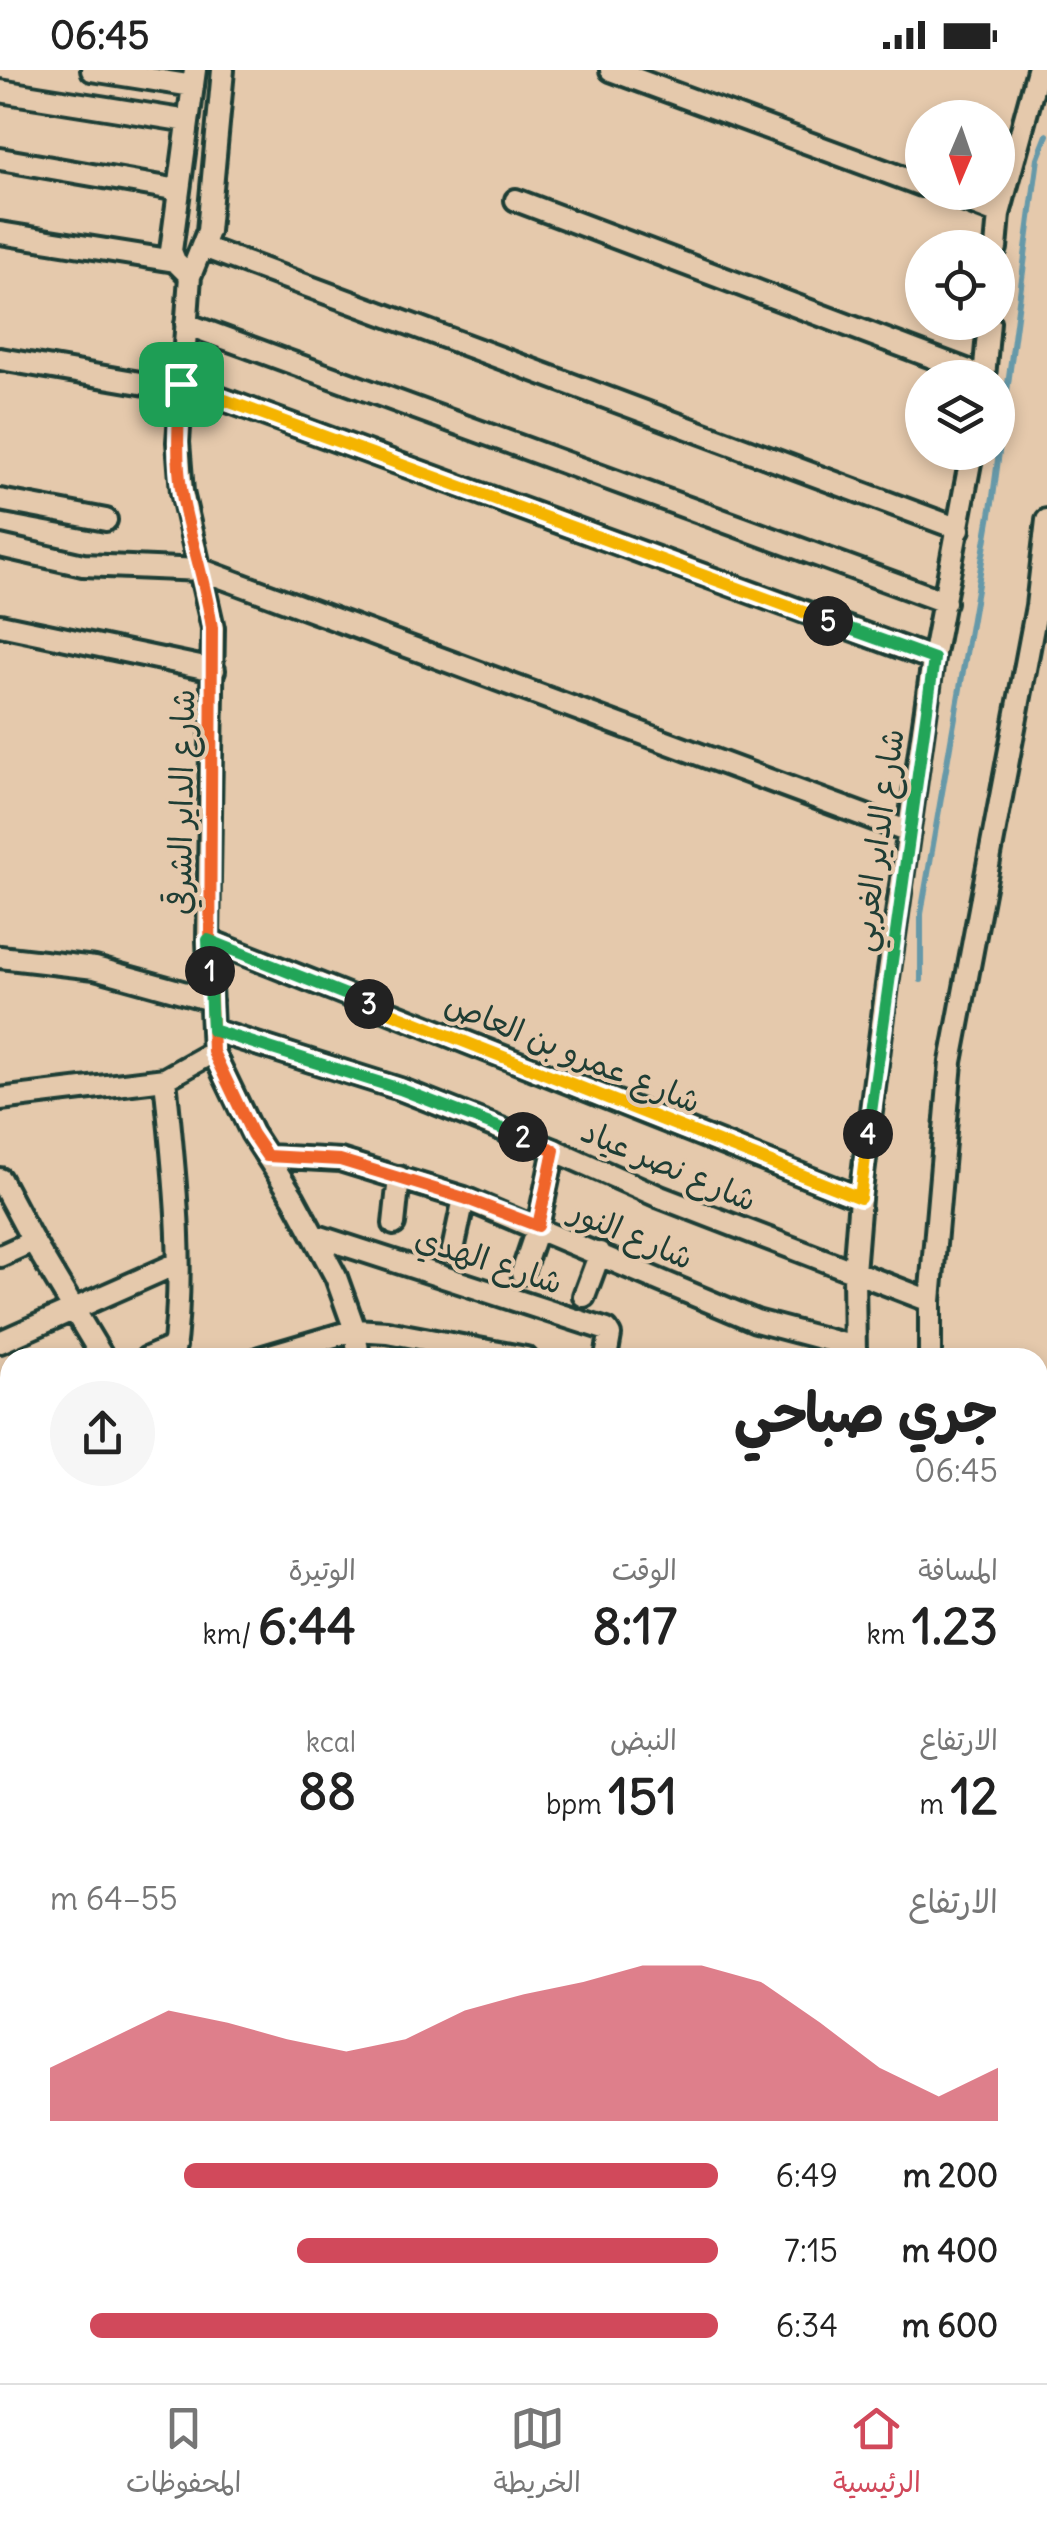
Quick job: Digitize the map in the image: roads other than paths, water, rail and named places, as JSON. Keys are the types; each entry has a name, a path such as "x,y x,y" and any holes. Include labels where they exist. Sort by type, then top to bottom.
{"street":[{"path":"92,70 194,78"},
{"name":"شارع الداير الشرقي","path":"183,268 203,247 210,216 224,70"},
{"path":"612,70 905,179"},
{"path":"998,230 1038,70"},
{"name":"شارع الداير الشرقي","path":"194,78 171,245 183,268 186,324 178,455 182,492 212,628 208,940 213,1052 252,1134 336,1277 355,1330 357,1348"},
{"path":"0,91 188,121"},
{"path":"0,159 179,190"},
{"path":"516,200 939,360"},
{"path":"989,210 999,214"},
{"path":"0,233 183,268"},
{"path":"203,247 960,529"},
{"path":"186,324 945,602"},
{"path":"0,359 181,387 934,659"},
{"name":"شارع الداير الغربي","path":"855,1348 854,1272 860,1198 908,832 934,659 969,470"},
{"path":"0,500 106,520"},
{"path":"930,1348 930,1302 951,1062 1037,606 1047,520"},
{"path":"0,546 83,565 202,570 908,832"},
{"path":"0,625 214,670"},
{"name":"شارع عمرو بن العاص","path":"208,940 860,1198"},
{"path":"0,957 94,968 211,1000"},
{"name":"شارع نصر عياد","path":"212,1030 400,1089 554,1150 660,1198 930,1302"},
{"path":"0,1099 164,1079 213,1052"},
{"path":"164,1079 178,1263 174,1348"},
{"path":"522,1273 538,1226 554,1150"},
{"name":"شارع النور","path":"267,1156 340,1160 464,1198 756,1320 843,1348"},
{"path":"394,1224 398,1177"},
{"path":"0,1179 97,1348"},
{"path":"453,1250 464,1198"},
{"name":"شارع الهدي","path":"314,1235 607,1330 611,1348"},
{"path":"0,1256 33,1241"},
{"path":"584,1296 600,1253"},
{"path":"0,1342 178,1263"},
{"path":"294,1348 355,1330 473,1348"}],"waterway":[{"path":"921,980 921,914 993,497 1038,158 1047,135"}]}
